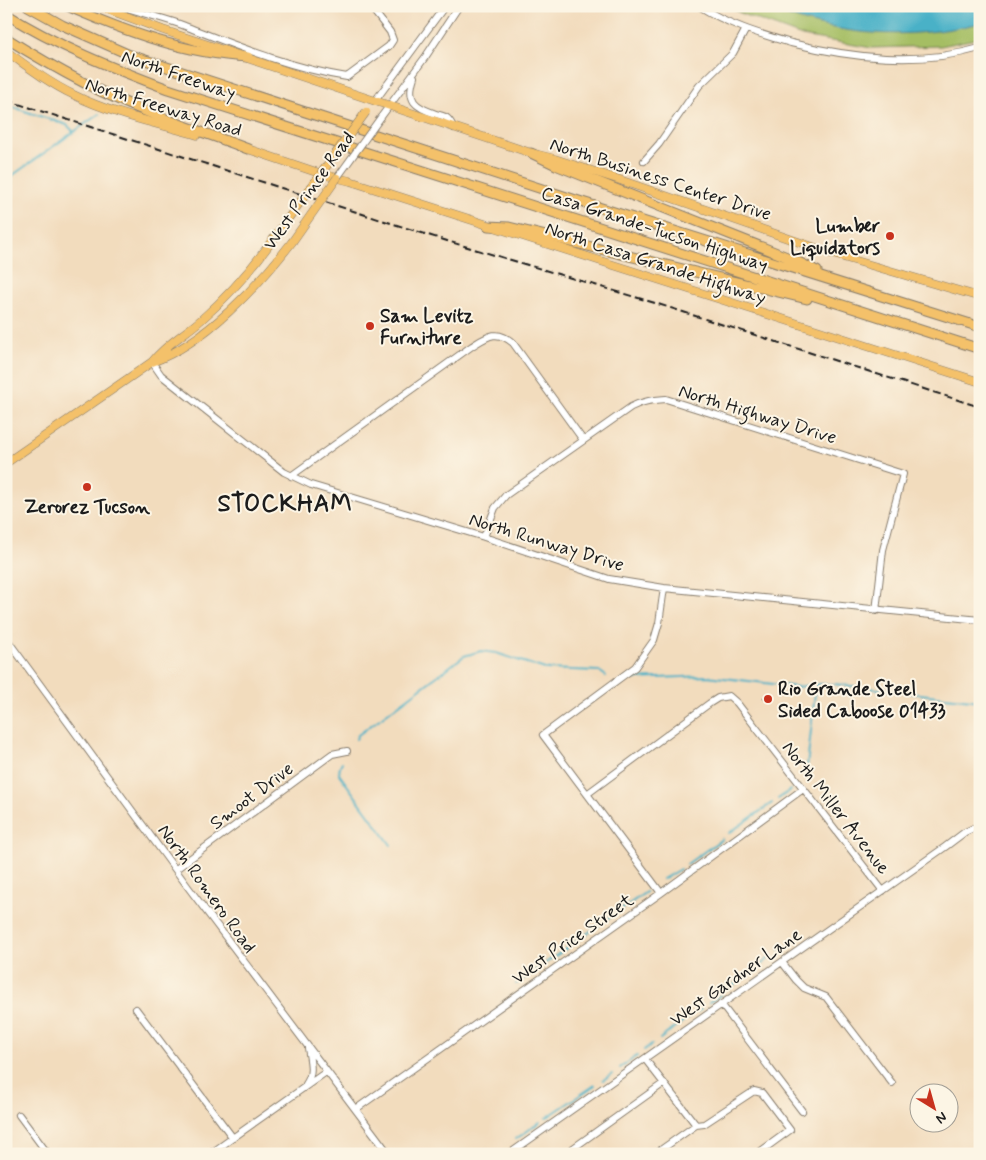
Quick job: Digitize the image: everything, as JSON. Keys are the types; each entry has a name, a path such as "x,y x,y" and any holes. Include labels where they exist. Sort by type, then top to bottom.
{"highway":[{"name":"North Freeway","path":"28,6 86,36 130,55 361,130"},
{"path":"67,6 109,24 161,41 219,55 248,58"},
{"name":"North Freeway","path":"6,14 59,44 116,70 168,89 349,146"},
{"path":"6,38 61,71 123,102 248,148"},
{"name":"Casa Grande-Tucson Highway","path":"361,130 579,201 980,327"},
{"name":"Casa Grande-Tucson Highway","path":"349,146 980,349"},
{"path":"531,153 558,166 792,259 868,292"},
{"path":"488,226 509,227 868,314"}],"main road":[{"path":"99,6 163,30 390,106"},
{"name":"North Freeway Road","path":"6,52 48,82 75,96 114,112 248,148 322,174"},
{"name":"West Prince Road","path":"152,362 163,348 200,321 228,296 246,276 375,101"},
{"name":"North Business Center Drive","path":"390,106 531,153 608,176 836,255 980,297"},
{"name":"North Casa Grande Highway","path":"322,174 980,382"},
{"name":"West Prince Road","path":"6,463 152,362 169,356 221,318 277,261 337,178"}],"street":[{"path":"130,9 184,25 234,45 321,72 347,77 390,46 394,40 370,6"},
{"name":"West Prince Road","path":"375,101 445,6"},
{"name":"West Prince Road","path":"337,178 416,70 459,6"},
{"path":"699,6 716,17 746,29 793,43 853,56 889,59 936,56 980,48"},
{"path":"644,161 659,144 699,86 733,53 746,29"},
{"path":"416,70 411,84 411,96 414,103 421,109 448,118 454,128"},
{"path":"292,476 483,338 498,335 506,337 513,343 583,440"},
{"name":"North Runway Drive","path":"152,362 161,374 284,472 292,476 311,485 484,537 609,579 664,588 876,611 901,611 980,620"},
{"name":"North Highway Drive","path":"484,537 495,508 506,496 583,440 637,404 666,400 902,474 883,550 876,611"},
{"path":"661,893 543,735 635,667 654,640 659,623 664,588"},
{"name":"North Romero Road","path":"6,638 176,870 389,1154"},
{"name":"North Miller Avenue","path":"587,794 710,703 718,698 729,696 737,703 883,891"},
{"name":"Smoot Drive","path":"176,870 332,754 347,751"},
{"name":"West Price Street","path":"356,1110 661,893 803,788"},
{"name":"West Gardner Lane","path":"509,1154 965,832 980,826"},
{"path":"782,962 804,988 822,994 831,1003 892,1082"},
{"path":"721,1004 802,1111"},
{"path":"136,1009 233,1138"},
{"path":"304,1087 311,1075 312,1068 308,1047"},
{"path":"645,1059 696,1125"},
{"path":"210,1154 326,1072"},
{"path":"565,1154 664,1083"},
{"path":"655,1154 696,1125 704,1124 750,1093 758,1092 764,1096 790,1130 757,1154"},
{"path":"19,1115 48,1154"}],"green space":[{"path":"727,6 980,6 980,38 941,46 872,48 802,36 742,14"}],"water":[{"path":"764,6 980,6 980,23 953,29 925,32 898,34 870,33 816,24"}],"waterway":[{"path":"6,105 67,125 73,131"},
{"path":"6,180 99,114"},
{"path":"356,739 358,735 464,656 481,651 496,653 545,669 599,671 606,676"},
{"path":"632,679 707,676 798,687 834,684 980,701"},
{"path":"806,776 816,684"},
{"path":"342,762 339,774 391,845"},
{"path":"778,799 791,790"},
{"path":"729,833 772,803"},
{"path":"687,864 722,839"},
{"path":"663,879 680,869"},
{"path":"516,984 646,892"},
{"path":"780,950 785,946"},
{"path":"749,974 772,956"},
{"path":"727,990 741,979"},
{"path":"709,1003 722,994"},
{"path":"697,1012 701,1009"},
{"path":"660,1039 690,1016"},
{"path":"644,1050 652,1044"},
{"path":"620,1068 637,1056"},
{"path":"603,1080 612,1074"},
{"path":"546,1118 595,1085"},
{"path":"516,1139 540,1122"}],"railway":[{"path":"6,100 444,240 655,303 980,407"},
{"path":"763,698 772,699"}],"place":[{"name":"Lumber Liquidators","path":"890,236"},
{"name":"Sam Levitz Furniture","path":"370,326"},
{"name":"Zerorez Tucson","path":"87,487"},
{"name":"Rio Grande Steel Sided Caboose 01433","path":"768,699"}],"district":[{"name":"STOCKHAM","path":"285,503"}]}
